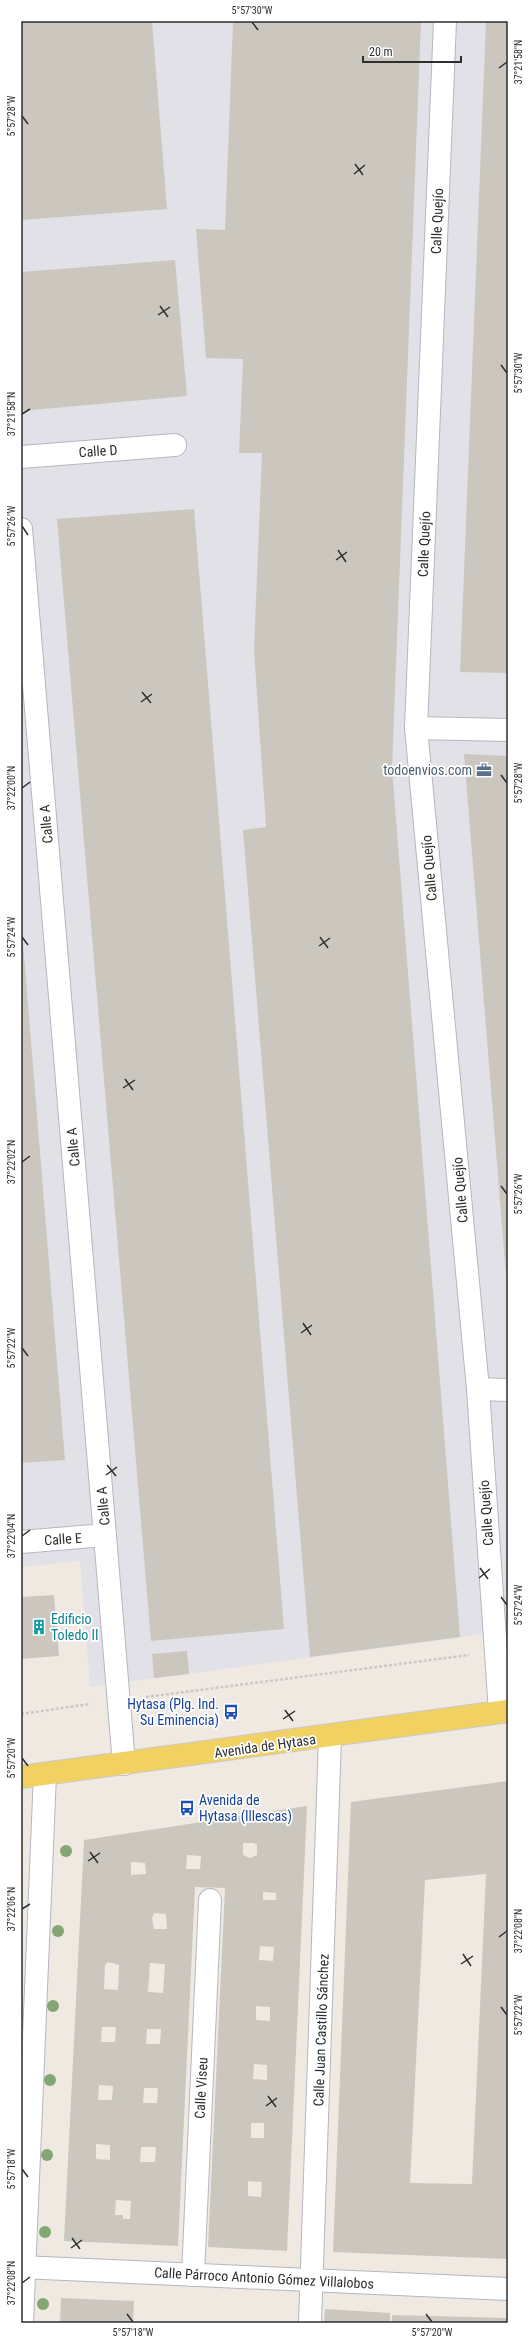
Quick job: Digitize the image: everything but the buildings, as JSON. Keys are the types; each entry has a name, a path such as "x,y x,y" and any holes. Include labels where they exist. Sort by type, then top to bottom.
{"main road":[{"name":"Avenida de Hytasa","path":"21,1777 330,1737 504,1712"}],"street":[{"name":"Calle Quejío","path":"445,21 416,728 478,1389 495,1652 504,1712"},
{"name":"Calle D","path":"21,457 175,445"},
{"name":"Calle A","path":"21,529 124,1764"},
{"path":"416,728 508,730"},
{"path":"478,1389 508,1390"},
{"name":"Calle E","path":"21,1542 105,1535"},
{"name":"Calle Juan Castillo Sánchez","path":"310,2323 313,2280 330,1737"},
{"path":"22,2323 23,2267 45,1774"},
{"name":"Calle Viseu","path":"193,2275 210,1900"},
{"name":"Calle Párroco Antonio Gómez Villalobos","path":"23,2267 508,2289"}],"path":[{"path":"21,1714 495,1652"}],"shaded area":[{"path":"21,21 508,21 508,1631 90,1687 80,1561 21,1567"}],"place":[{"name":"todoenvios.com","path":"484,770"},
{"name":"Edificio Toledo II","path":"39,1627"},
{"name":"Hytasa (Plg. Ind. Su Eminencia)","path":"231,1712"},
{"name":"Avenida de Hytasa (Illescas)","path":"187,1808"}]}
